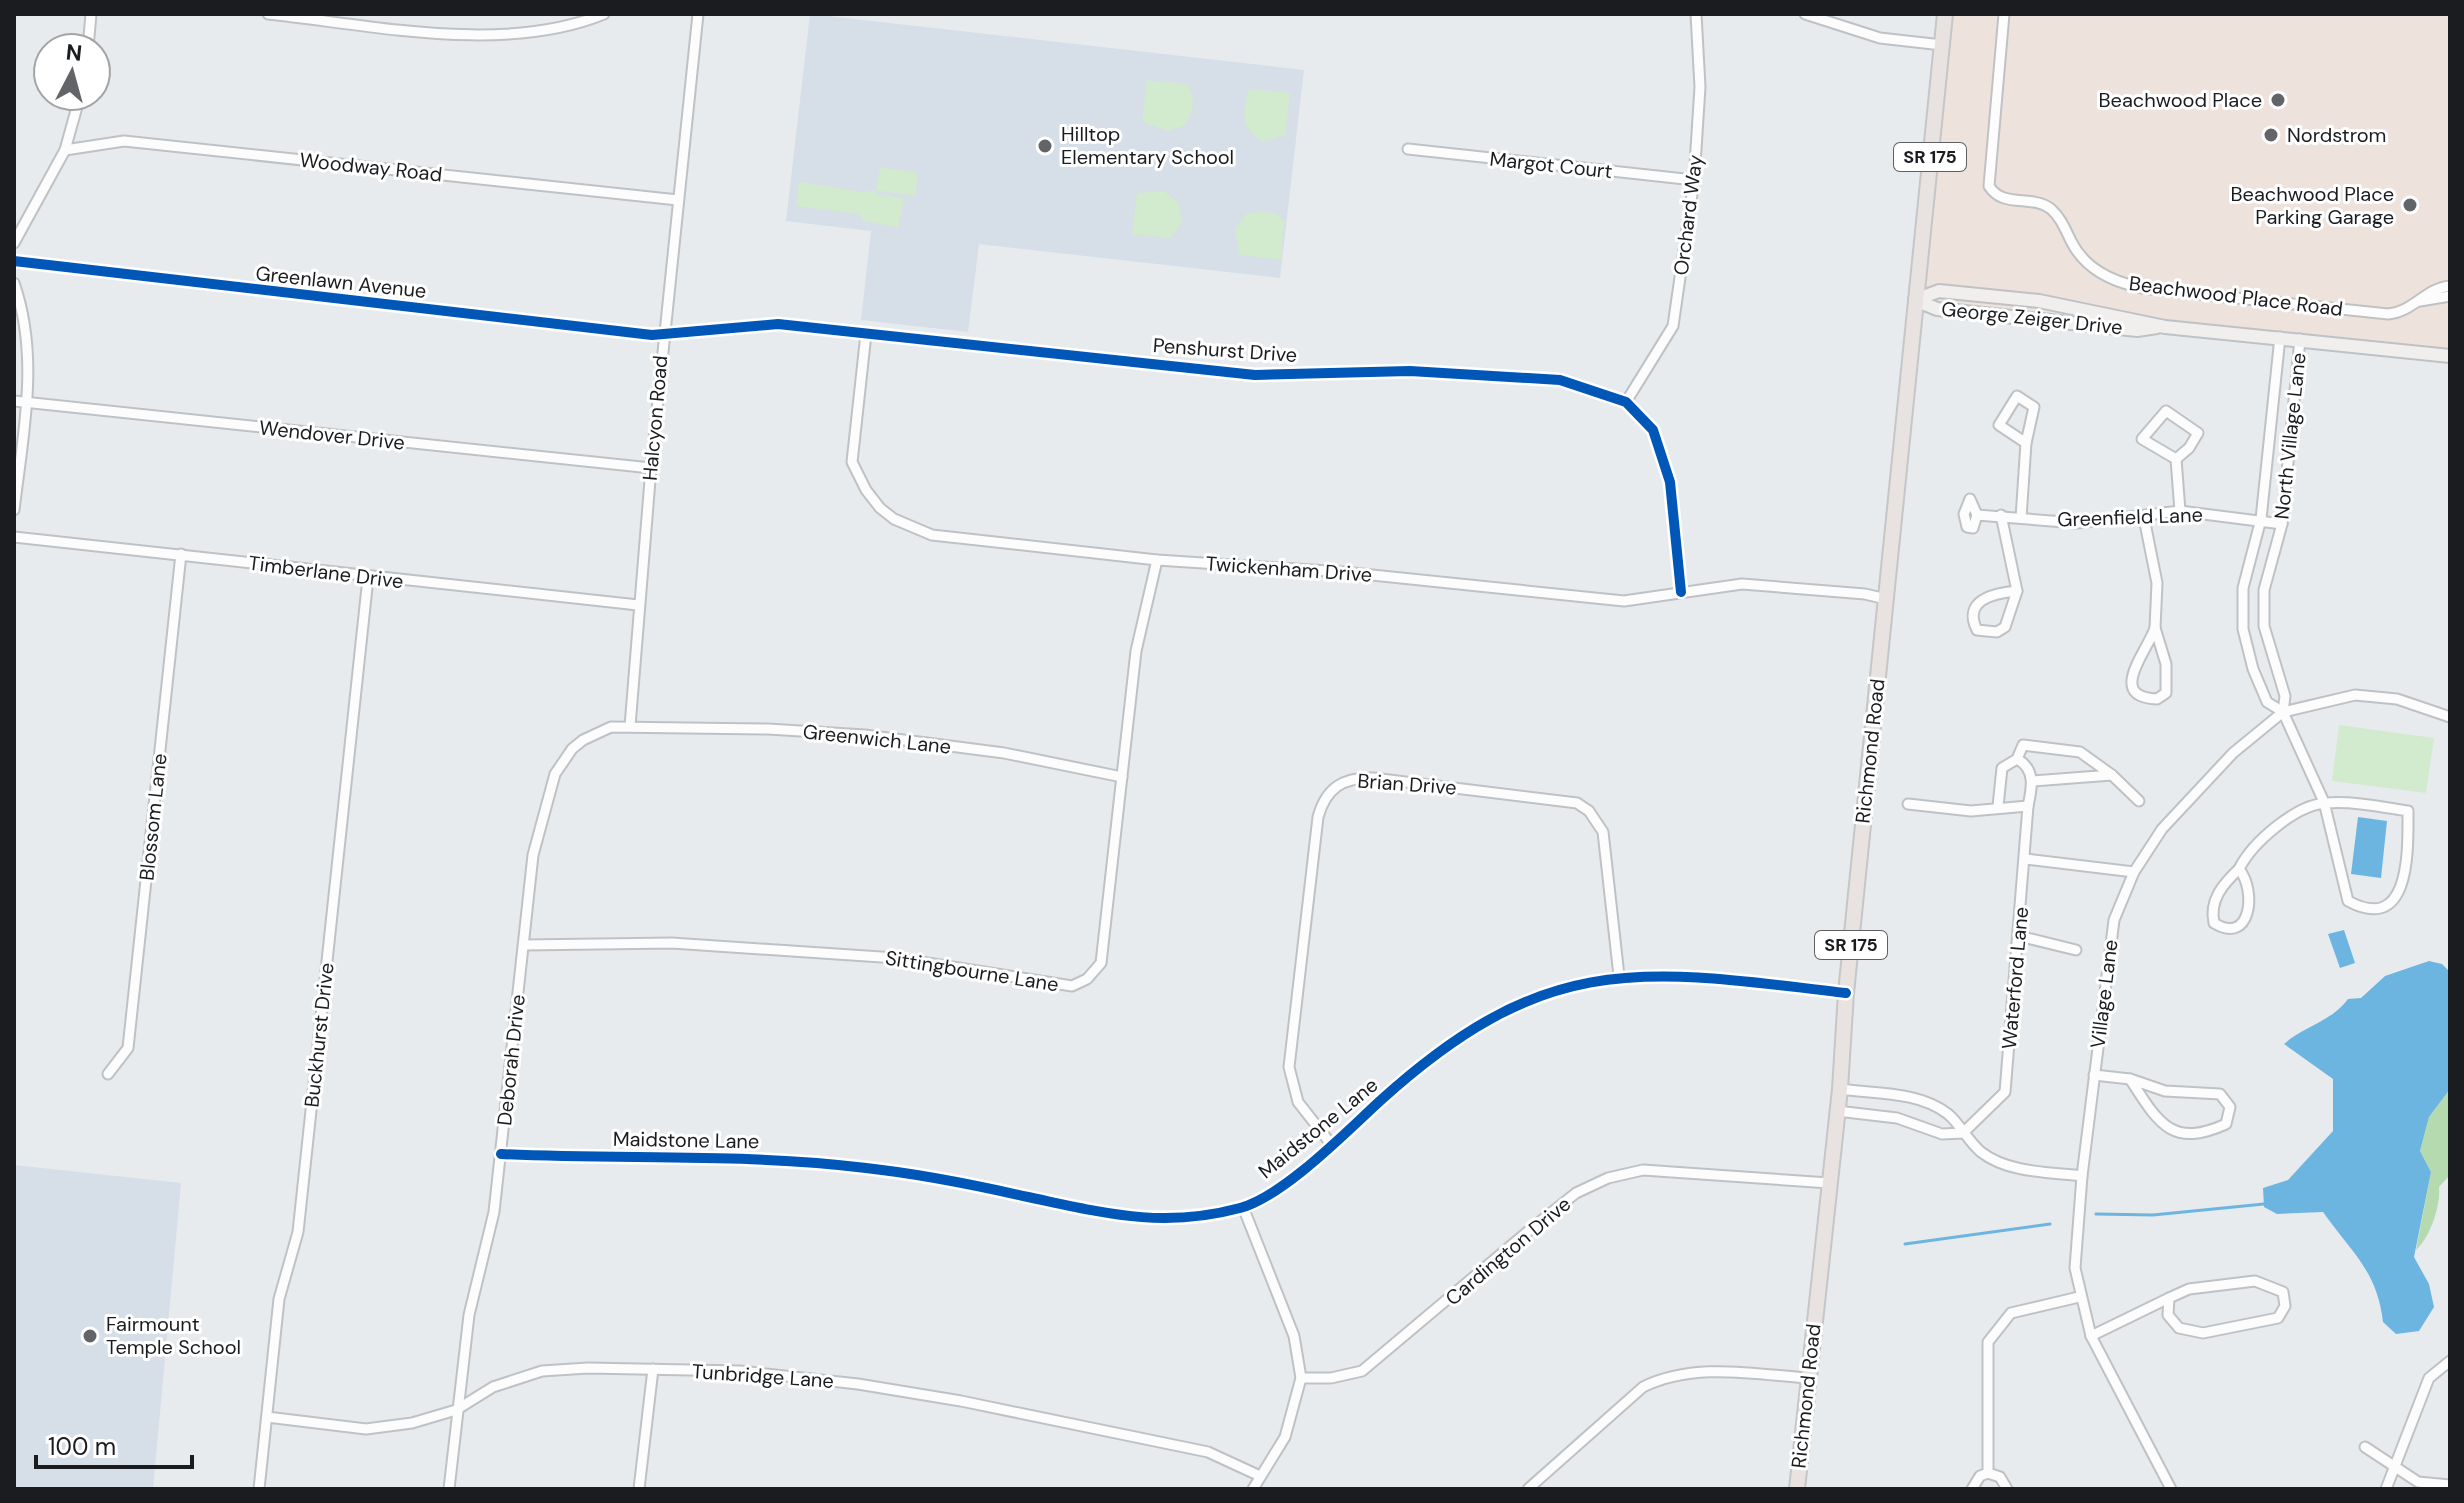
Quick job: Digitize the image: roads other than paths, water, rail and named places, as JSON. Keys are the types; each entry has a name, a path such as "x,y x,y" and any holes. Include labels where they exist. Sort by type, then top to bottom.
{"main road":[{"name":"Richmond Road","path":"1797,1489 1840,1089 1846,993 1945,14"}],"street":[{"path":"268,14 466,35 524,33 604,14"},
{"name":"Halcyon Road","path":"630,726 651,468 698,14"},
{"name":"Orchard Way","path":"1626,402 1673,326 1694,180 1700,87 1696,14"},
{"path":"1805,14 1880,38 1942,45"},
{"name":"Beachwood Place Road","path":"2004,14 1989,186 2000,198 2042,204 2050,209 2061,220 2080,255 2096,270 2120,283 2141,288 2388,314 2401,311 2436,289 2450,286"},
{"path":"14,243 65,150 76,112"},
{"name":"Woodway Road","path":"65,150 124,141 678,200"},
{"name":"Margot Court","path":"1408,149 1694,180"},
{"name":"Greenlawn Avenue","path":"14,261 664,334"},
{"path":"14,283 22,306 29,353 27,403 14,510"},
{"name":"George Zeiger Drive","path":"1915,300 1939,291 2053,302 2165,327 2450,356"},
{"path":"2420,301 2450,296"},
{"name":"George Zeiger Drive","path":"1915,300 1937,309 2137,330 2165,327"},
{"name":"Penshurst Drive","path":"664,334 778,324 1255,375 1410,371 1560,380 1626,402 1653,430 1670,482 1681,592"},
{"name":"Twickenham Drive","path":"866,334 852,462 866,490 894,519 932,535 1157,560 1343,572 1624,601 1742,584 1865,594 1886,599"},
{"name":"North Village Lane","path":"2280,337 2261,519 2243,588 2243,629 2253,669 2267,702 2283,712 2285,696 2264,626 2264,590 2282,524 2300,339"},
{"path":"2021,518 2026,443 2034,407 2017,396 1999,425 2026,443"},
{"name":"Wendover Drive","path":"14,401 651,468"},
{"path":"2166,411 2198,433 2189,448 2176,459 2142,439 2166,411"},
{"path":"2176,459 2180,511"},
{"name":"Greenfield Lane","path":"1977,515 2077,523 2144,518 2180,511 2282,524"},
{"path":"2001,515 2017,591 2005,627 1997,632 1977,630 1972,616 1975,605 1983,598 2017,591"},
{"path":"2144,518 2157,583 2155,628 2166,664 2166,693 2157,699 2142,698 2135,693 2131,681 2138,658 2155,628"},
{"name":"Timberlane Drive","path":"14,537 368,578 638,605"},
{"name":"Blossom Lane","path":"108,1074 128,1048 181,554"},
{"name":"Sittingbourne Lane","path":"524,945 672,943 896,958 1072,986 1087,979 1101,963 1136,651 1157,560"},
{"name":"Buckhurst Drive","path":"259,1489 279,1299 298,1232 368,578"},
{"name":"Village Lane","path":"2171,1489 2091,1336 2079,1297 2075,1268 2082,1176 2114,920 2134,872 2162,829 2233,753 2283,712 2355,695 2397,699 2450,717"},
{"path":"2239,869 2245,880 2248,913 2244,923 2236,929 2222,928 2214,923 2212,912 2218,893 2260,841 2279,825 2324,802 2408,811 2401,885 2391,904 2369,908 2348,901 2324,802 2283,712"},
{"name":"Greenwich Lane","path":"630,726 865,735 1004,753 1122,777"},
{"name":"Deborah Drive","path":"449,1489 469,1315 494,1212 533,855 555,774 562,761 583,740 611,727 630,726"},
{"path":"1998,806 2002,768 2017,759 2023,745 2080,752 2112,775 2139,801"},
{"path":"2017,759 2023,762 2033,781 2112,775"},
{"name":"Brian Drive","path":"1331,1144 1298,1102 1289,1058 1318,817 1328,793 1337,784 1360,777 1373,778 1577,803 1589,811 1603,832 1619,976"},
{"name":"Waterford Lane","path":"1963,1133 2005,1092 2028,806 2033,781"},
{"path":"1908,804 1971,811 1998,806 2028,806"},
{"path":"2026,859 2134,872"},
{"path":"2019,936 2076,950"},
{"name":"Maidstone Lane","path":"501,1154 736,1157 866,1168 940,1179 1107,1215 1152,1220 1243,1207 1287,1182 1423,1062 1476,1025 1530,998 1619,976 1693,976 1846,993"},
{"path":"2094,1075 2130,1079 2165,1091 2220,1094 2230,1107 2226,1124 2202,1135 2171,1130 2154,1116 2130,1079"},
{"path":"1840,1089 1904,1095 1918,1100 1947,1114 1981,1152 2013,1168 2082,1176"},
{"path":"1837,1111 1897,1118 1942,1134 1963,1133"},
{"name":"Cardington Drive","path":"1301,1378 1331,1378 1362,1371 1576,1193 1608,1178 1643,1170 1829,1183"},
{"path":"1243,1207 1294,1336 1301,1378 1285,1437 1253,1489"},
{"path":"2091,1336 2169,1298 2189,1289 2255,1281 2283,1292 2285,1306 2278,1318 2203,1333 2179,1328 2168,1315 2169,1298"},
{"path":"1988,1473 1988,1342 2011,1313 2079,1297"},
{"path":"2386,1489 2429,1378 2450,1361"},
{"path":"639,1489 653,1369"},
{"name":"Tunbridge Lane","path":"267,1417 366,1429 412,1423 456,1410 493,1387 542,1371 740,1371 843,1382 961,1401 1208,1452 1260,1476"},
{"path":"1528,1489 1643,1387 1661,1378 1707,1371 1808,1378"},
{"path":"2365,1447 2418,1482 2450,1485"},
{"path":"1972,1489 1980,1476 1988,1473 2000,1477 2007,1489"}],"water":[{"path":"2358,817 2387,821 2381,878 2351,874"},
{"path":"2344,930 2355,963 2340,968 2328,934"},
{"path":"2429,961 2442,964 2450,972 2450,1089 2429,1117 2420,1151 2431,1172 2414,1257 2429,1284 2434,1307 2419,1331 2396,1334 2383,1322 2369,1275 2323,1212 2277,1214 2264,1207 2263,1188 2288,1180 2333,1131 2333,1079 2284,1044 2326,1019 2348,999 2361,998 2385,976"}],"waterway":[{"path":"2096,1214 2153,1215 2264,1204"},
{"path":"1905,1244 2050,1224"}],"place":[{"name":"Beachwood Place","path":"2278,100"},
{"name":"Nordstrom","path":"2271,135"},
{"name":"Hilltop Elementary School","path":"1045,146"},
{"name":"Beachwood Place Parking Garage","path":"2410,205"},
{"name":"Fairmount Temple School","path":"90,1336"}]}
